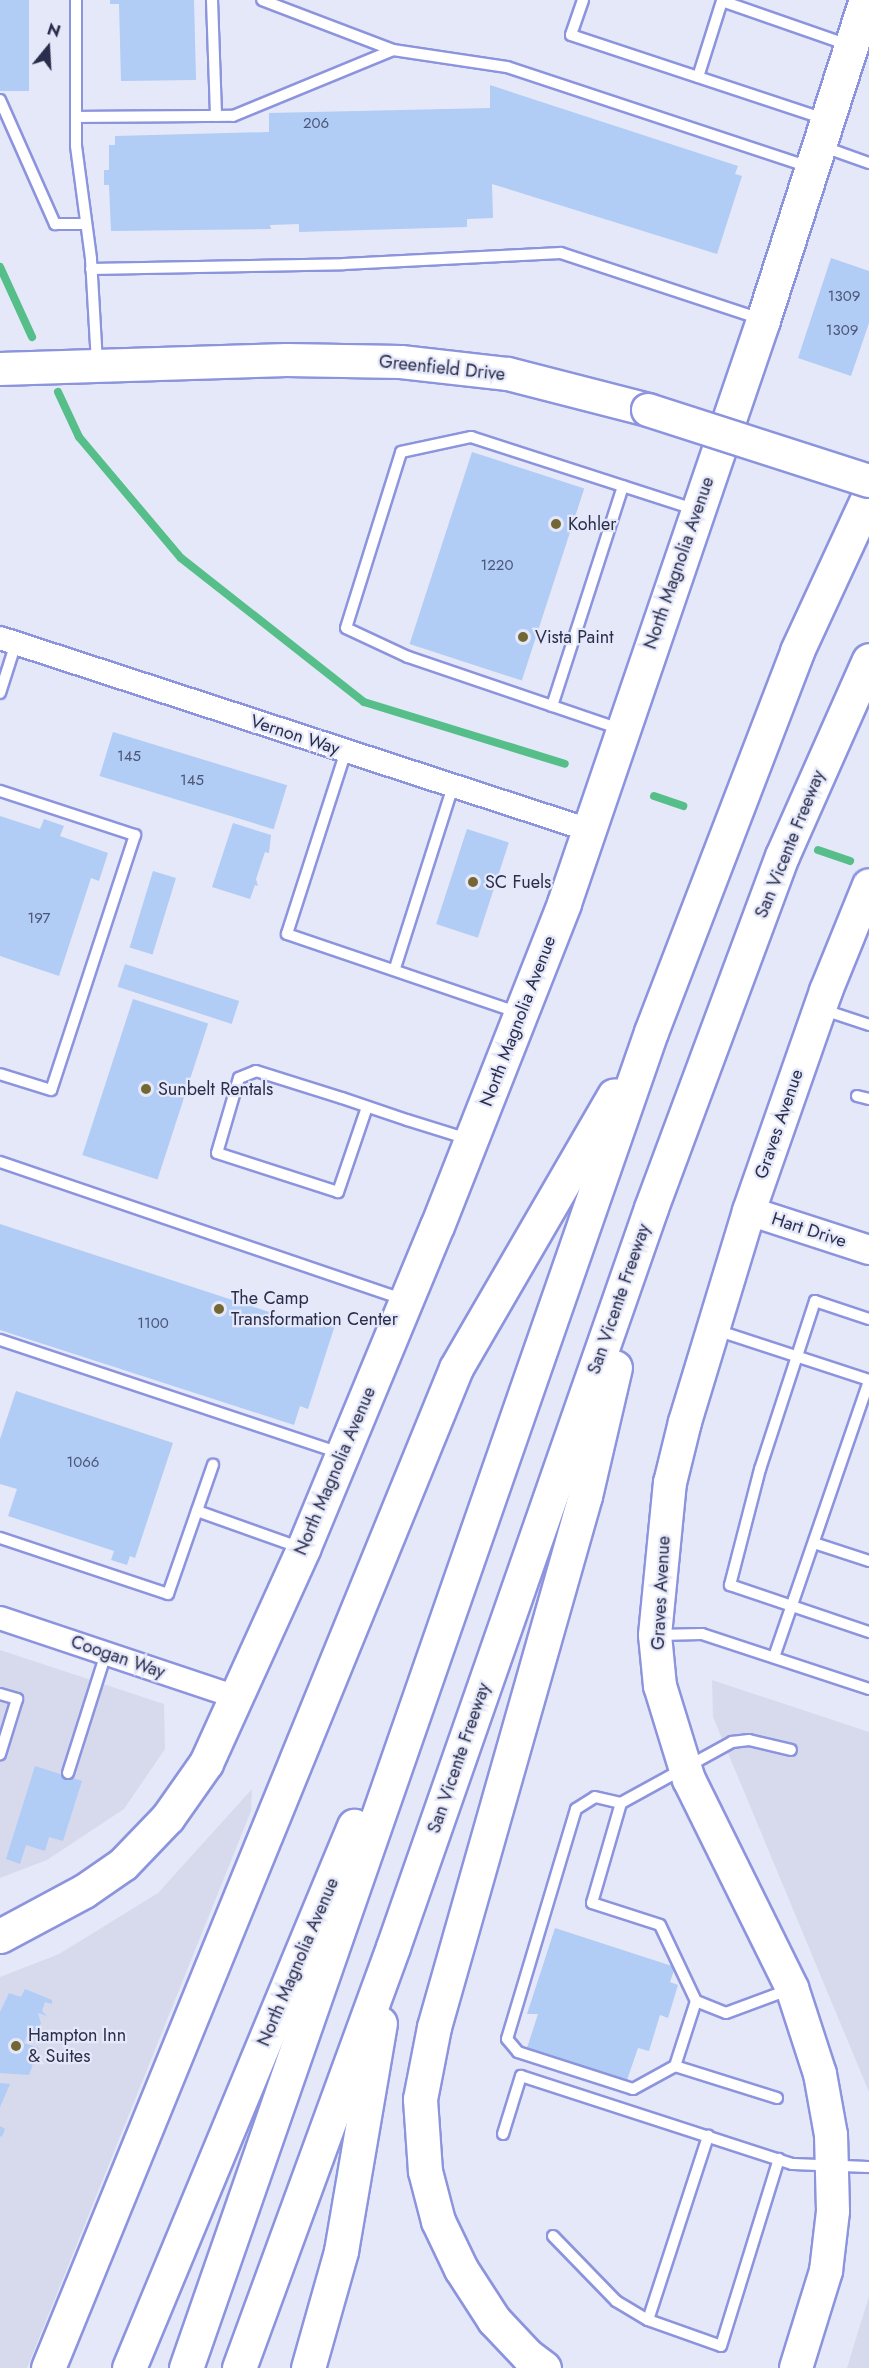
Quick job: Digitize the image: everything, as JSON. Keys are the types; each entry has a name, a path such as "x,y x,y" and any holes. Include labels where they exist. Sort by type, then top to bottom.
{"main road":[{"name":"North Magnolia Avenue","path":"0,1936 84,1891 123,1864 168,1817 206,1763 303,1549 407,1300 522,1014 590,830 621,730 763,320 866,0"},
{"name":"Greenfield Drive","path":"0,369 402,362 508,374 648,410 869,481"},
{"path":"186,2368 494,1490 651,1032 797,651 869,495"},
{"name":"San Vicente Freeway","path":"393,1947 651,1208 782,856 869,660"},
{"name":"Graves Avenue","path":"796,2368 826,2271 833,2211 832,2163 820,2074 792,1988 685,1768 660,1686 655,1635 670,1483 713,1329 749,1211 820,1008 869,885"},
{"path":"48,2368 456,1368 651,1032"},
{"path":"544,2368 528,2356 494,2320 461,2270 438,2221 423,2163 420,2099 434,2027 585,1496 651,1208"},
{"name":"North Magnolia Avenue","path":"129,2368 494,1490"},
{"path":"239,2368 393,1947"},
{"path":"308,2368 340,2251 393,1947"}],"street":[{"name":"Vernon Way","path":"8,640 590,830"},
{"name":"Hart Drive","path":"749,1211 869,1250"},
{"name":"Coogan Way","path":"0,1618 236,1696"}],"lane":[{"path":"76,0 76,117 91,269 97,366"},
{"path":"212,0 216,116"},
{"path":"262,0 393,50 507,67 821,145 869,163"},
{"path":"583,0 572,35 698,77 821,145"},
{"path":"698,77 722,1 852,46"},
{"path":"76,117 233,116 393,50"},
{"path":"0,100 55,224 86,224"},
{"path":"91,269 344,264 561,254 763,320"},
{"path":"621,730 408,657 346,628 401,452 471,437 697,510"},
{"path":"552,706 623,486"},
{"path":"0,693 8,640"},
{"path":"346,751 287,934 395,968 522,1014"},
{"path":"395,968 453,786"},
{"path":"0,791 135,835 51,1090 0,1074"},
{"path":"820,1008 869,1025"},
{"path":"367,1107 338,1192 217,1153 239,1078 256,1071 471,1140"},
{"path":"857,1096 869,1099"},
{"path":"0,1162 407,1300"},
{"path":"869,1319 814,1300 760,1469 730,1585 869,1632"},
{"path":"713,1329 869,1381 774,1657"},
{"path":"0,1340 343,1454"},
{"path":"0,1538 168,1594 213,1465"},
{"path":"197,1511 303,1549"},
{"path":"814,1543 869,1561"},
{"path":"655,1635 702,1634 869,1689"},
{"path":"68,1773 106,1652"},
{"path":"0,1694 17,1699 0,1754"},
{"path":"621,1803 592,1903 660,1924 696,2001 675,2066 633,2089 518,2052 507,2039 571,1816 595,1797 621,1803 732,1742 749,1740 791,1750"},
{"path":"696,2001 726,2013 792,1988"},
{"path":"675,2066 777,2098"},
{"path":"503,2134 521,2076 792,2164 832,2163 869,2167"},
{"path":"648,2320 708,2136"},
{"path":"554,2236 616,2301 648,2320 721,2346 778,2159"}],"shaded area":[{"path":"0,1650 164,1704 165,1749 124,1809 47,1860 0,1878"},
{"path":"712,1680 869,1732 869,2092 713,1717"},
{"path":"252,1789 251,1811 27,2368 0,2368 0,1977 59,1954 158,1893"},
{"path":"869,2296 869,2368 847,2368"}],"building":[{"path":"0,0 29,0 29,91 0,91"},
{"path":"110,0 194,0 196,80 121,81 119,4 110,4"},
{"path":"490,85 738,166 735,174 742,176 717,254 492,184 493,218 467,219 467,227 299,232 299,224 270,225 271,229 111,231 109,185 104,185 104,170 109,170 109,145 115,145 115,136 269,132 269,113 490,108"},
{"path":"831,258 869,271 869,323 851,376 798,358"},
{"path":"472,452 584,488 522,681 410,644"},
{"path":"113,732 287,785 274,829 100,776"},
{"path":"0,816 40,829 44,819 64,826 60,836 108,853 99,881 91,878 59,976 0,956"},
{"path":"233,823 271,835 269,853 265,852 256,879 258,886 255,885 250,899 212,887"},
{"path":"467,829 509,843 478,938 436,924"},
{"path":"153,871 176,878 153,955 130,948"},
{"path":"125,964 239,1001 232,1024 118,987"},
{"name":"Sunbelt Rentals","path":"133,999 208,1023 157,1179 82,1155"},
{"path":"0,1224 312,1326 316,1316 336,1322 308,1409 300,1406 294,1425 0,1330"},
{"path":"16,1391 173,1443 135,1558 130,1556 127,1565 111,1560 114,1551 8,1516 17,1489 0,1484 0,1439"},
{"path":"35,1766 82,1781 63,1841 49,1837 45,1851 26,1845 20,1864 6,1859"},
{"path":"555,1928 675,1967 670,1982 678,1985 668,2018 660,2015 649,2051 638,2048 626,2083 526,2051 538,2014 527,2014"},
{"name":"Hampton Inn & Suites","path":"25,1989 52,2000 52,2004 45,2002 42,2011 47,2016 38,2013 41,2023 35,2038 27,2035 24,2043 39,2048 29,2075 0,2073 0,2012 9,1993 21,1997"},
{"path":"0,2083 10,2084 0,2107"},
{"path":"0,2126 5,2129 2,2137 0,2136"}],"waterway":[{"path":"0,267 32,337"},
{"path":"58,392 79,437 181,558 364,702 565,764"},
{"path":"654,796 683,806"},
{"path":"818,850 850,861"}],"place":[{"name":"Kohler","path":"556,524"},
{"name":"Vista Paint","path":"523,637"},
{"name":"SC Fuels","path":"473,882"},
{"name":"Sunbelt Rentals","path":"146,1089"},
{"name":"The Camp Transformation Center","path":"219,1309"},
{"name":"Hampton Inn & Suites","path":"16,2046"}]}
